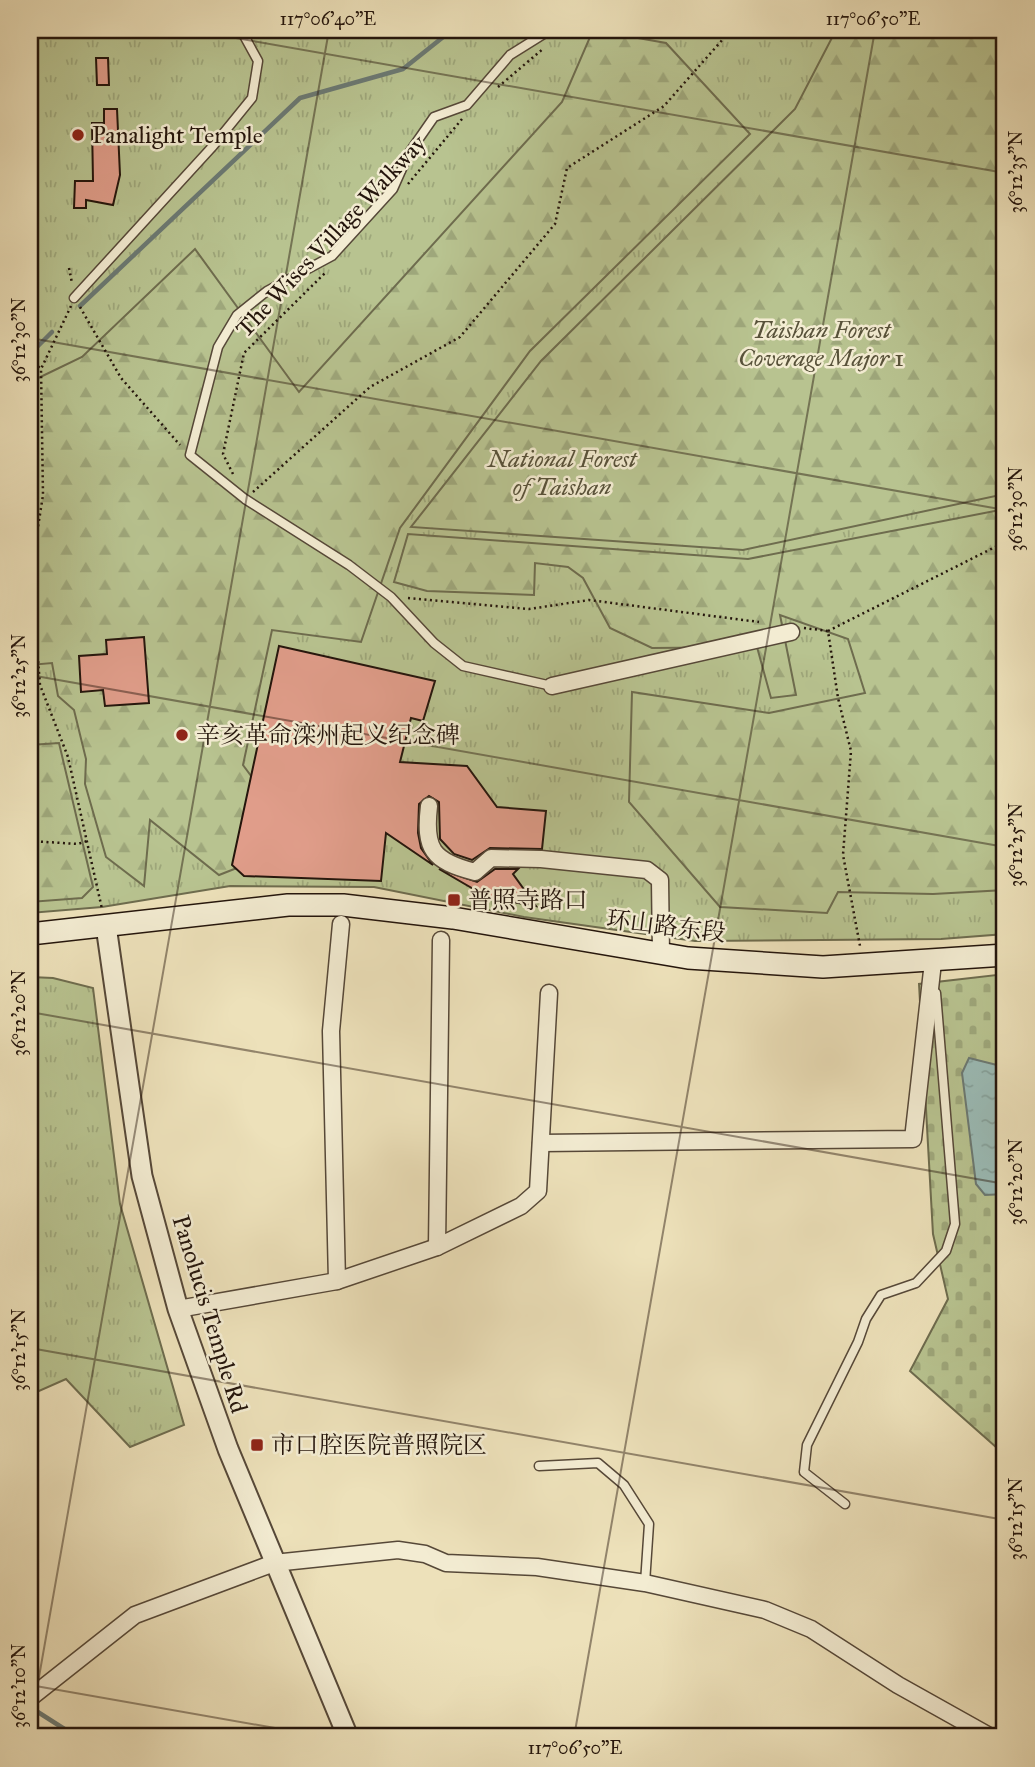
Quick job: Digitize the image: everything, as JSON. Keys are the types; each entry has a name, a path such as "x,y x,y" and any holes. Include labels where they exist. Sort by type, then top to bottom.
{"main road":[{"name":"环山路东段","path":"30,934 288,905 343,905 453,918 661,954 823,967 933,962 1005,955"}],"street":[{"path":"552,686 792,632"},
{"path":"429,806 426,833 428,845 448,865 475,872 491,858 541,859 647,870 660,880 661,954"},
{"path":"337,1281 331,1031 341,925"},
{"name":"Panolucis Temple Rd","path":"106,926 142,1176 178,1309 204,1387 274,1563 348,1737"},
{"path":"437,1247 442,940"},
{"path":"541,1143 913,1139 933,962"},
{"path":"178,1309 337,1281 437,1247 521,1206 538,1191 549,993"},
{"path":"30,1698 135,1615 274,1563 398,1550 425,1554 446,1563 537,1567 645,1583 765,1610 811,1629 898,1685 991,1737"}],"lane":[{"path":"74,298 214,146 252,99 258,61 240,30"},
{"path":"550,30 510,55 467,105 434,117 409,153 393,189 332,256 267,291 237,315 218,347 190,455 245,499 349,565 391,597 434,643 463,666 552,686"},
{"path":"845,1504 804,1472 807,1445 858,1342 866,1319 881,1295 916,1283 946,1251 955,1224 933,962"},
{"path":"539,1466 598,1463 624,1485 649,1524 645,1583"}],"path":[{"path":"495,90 553,40 573,30"},
{"path":"245,499 370,387 460,337 555,224 567,168 664,106 731,30"},
{"name":"The Wises Village Walkway","path":"400,194 465,115"},
{"name":"The Wises Village Walkway","path":"245,499 223,454 244,352 333,264"},
{"path":"69,268 74,298 121,377 190,455"},
{"path":"74,298 41,369 43,495 31,572 40,685 68,757 106,926"},
{"path":"30,359 41,369"},
{"path":"828,631 1005,542"},
{"path":"30,841 78,844 87,841"}],"green space":[{"name":"National Forest of Taishan","path":"30,30 1005,30 1005,934 941,939 695,941 524,917 374,887 230,886 102,907 30,913"},
{"path":"593,30 666,43 750,134 530,351 400,528 361,642 272,630 243,765 257,784 242,866 219,875 150,820 144,886 106,857 85,784 86,759 74,710 58,696 52,663 30,665 30,382 82,357 195,249 299,392 562,102"},
{"name":"Taishan Forest Coverage Major 1","path":"836,30 1005,30 1005,494 743,550 411,527 541,361 795,109"},
{"path":"1005,509 1005,890 933,894 838,892 827,913 720,907 629,802 632,692 769,713 865,693 848,639 780,615 796,695 771,698 757,647 652,648 610,628 583,578 568,567 535,563 534,595 427,591 394,582 408,534 748,559"},
{"path":"59,743 93,887 82,898 30,902 30,745"},
{"path":"1005,974 1005,1455 910,1371 948,1299 933,1234 919,984"},
{"path":"30,977 53,978 93,988 120,1204 184,1425 130,1447 66,1379 30,1395"}],"water":[{"path":"969,1058 1005,1067 1005,1194 985,1195 976,1184 962,1073"}],"building":[{"path":"96,58 108,58 109,85 97,85"},
{"path":"104,109 117,109 120,175 113,205 86,200 86,208 74,208 75,181 93,181 92,123 104,123"},
{"path":"144,637 149,703 105,706 103,690 81,692 79,656 107,654 106,640"},
{"path":"279,646 435,681 423,721 411,718 400,762 467,766 497,807 546,811 542,849 490,848 472,860 454,854 440,839 439,802 429,796 419,804 418,833 421,848 433,865 386,833 381,881 244,876 232,865"},
{"path":"439,869 477,882 495,869 518,869 513,874 536,906 489,898"}],"waterway":[{"path":"80,306 300,98 403,69 452,30"},
{"path":"33,351 52,332"},
{"path":"30,1707 77,1737"}],"place":[{"name":"Panalight Temple","path":"78,135"},
{"name":"辛亥革命滦州起义纪念碑","path":"182,735"},
{"name":"普照寺路口","path":"454,900"},
{"name":"市口腔医院普照院区","path":"257,1445"}]}
